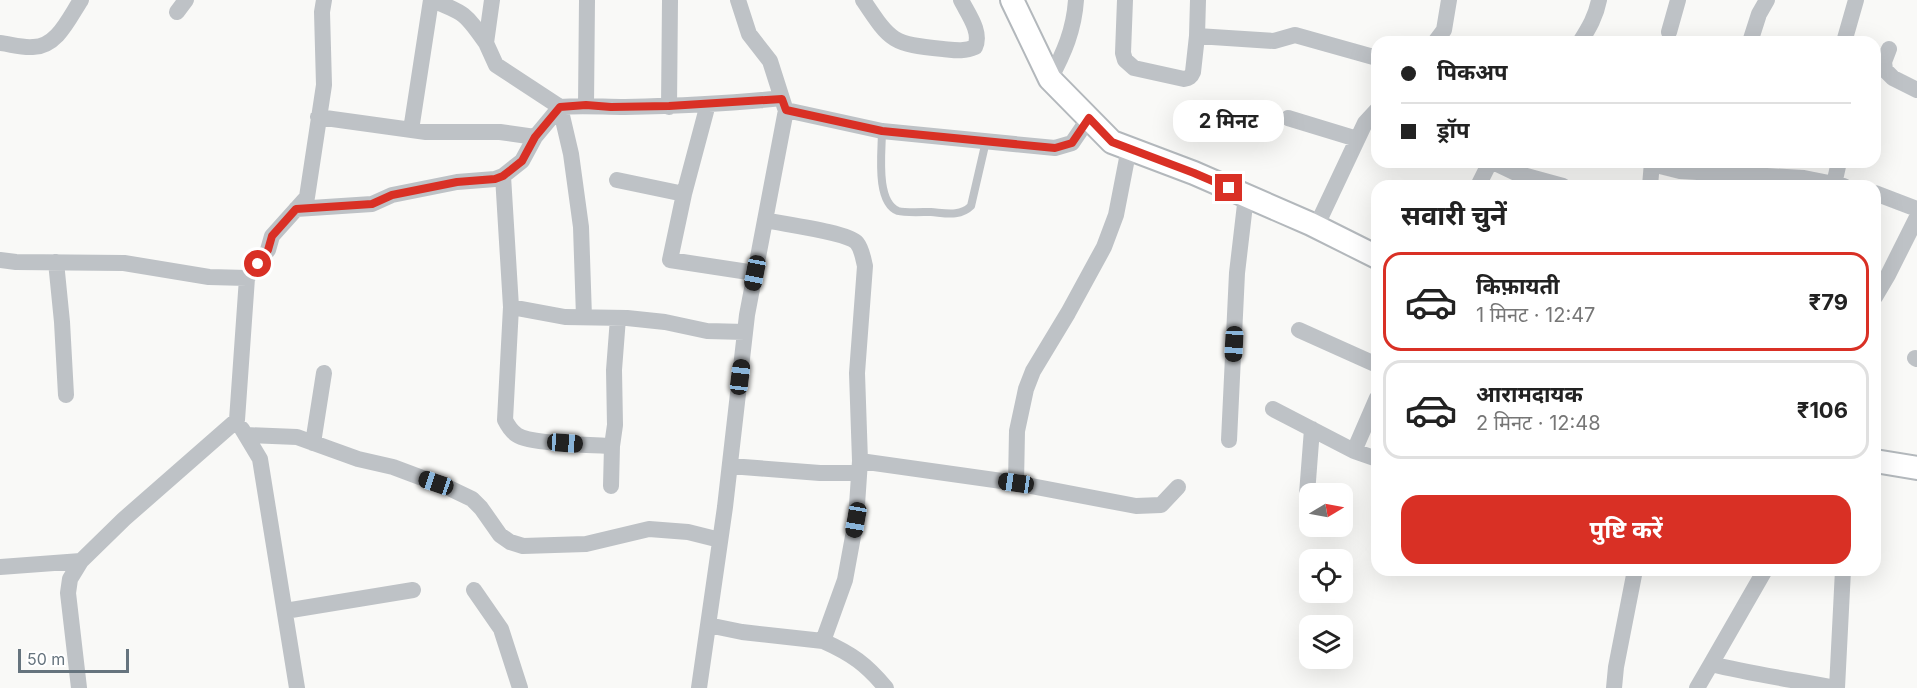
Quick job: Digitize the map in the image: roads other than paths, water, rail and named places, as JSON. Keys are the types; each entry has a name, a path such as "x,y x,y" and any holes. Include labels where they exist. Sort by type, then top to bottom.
{"street":[{"path":"0,43 33,47 45,45 54,39 81,0"},
{"path":"297,688 260,459 242,428 247,278 268,250 272,236 307,197 324,85 322,12 324,0"},
{"path":"411,130 431,0 455,8 468,17 486,43 496,64 560,107 784,104 882,131 1039,148 1065,146 1077,137 1089,118"},
{"path":"486,43 492,0"},
{"path":"586,105 587,0"},
{"path":"669,106 670,0"},
{"path":"699,688 730,466 745,332 784,104 770,61 749,34 738,0"},
{"path":"863,0 885,31 902,44 962,51 975,47 978,42 977,34 961,0"},
{"path":"1012,0 1050,79 1112,142 1194,173 1371,254"},
{"path":"1050,79 1064,54 1071,34 1076,0"},
{"path":"1125,0 1123,53 1125,60 1134,68 1184,80 1193,72 1198,0"},
{"path":"1440,36 1444,30 1449,0"},
{"path":"1584,36 1591,26 1599,0"},
{"path":"1669,32 1678,0"},
{"path":"1752,36 1759,14 1767,0"},
{"path":"1846,36 1856,0"},
{"path":"1197,36 1274,41 1295,35 1371,56"},
{"path":"1889,49 1884,62 1885,70 1893,78 1917,90"},
{"path":"708,104 684,194 670,260 755,273"},
{"path":"296,209 372,204 392,195 457,182 495,179 503,176 522,161 535,137 560,107"},
{"path":"560,107 572,154 581,227 584,317"},
{"path":"1316,227 1357,139 1371,116"},
{"path":"318,117 426,132 500,132 535,137"},
{"path":"1288,118 1357,139"},
{"path":"1016,483 1017,431 1026,389 1033,371 1104,247 1116,215 1129,148"},
{"path":"1505,168 1541,180"},
{"path":"1670,168 1680,171 1765,168 1814,180"},
{"path":"503,176 512,307 506,420 510,429 522,438 612,446"},
{"path":"617,180 684,194"},
{"path":"1881,195 1917,209"},
{"path":"1229,440 1237,273 1246,196"},
{"path":"1881,287 1917,217"},
{"path":"765,220 841,234 856,241 865,266 858,373 859,467 856,520 845,580 823,641"},
{"path":"0,260 124,263 209,277 247,278"},
{"path":"56,262 66,395"},
{"path":"512,307 565,317 618,318 665,322 707,331 745,332"},
{"path":"611,486 615,425 614,370 618,318"},
{"path":"1299,330 1371,362"},
{"path":"313,443 324,373"},
{"path":"1273,409 1354,451 1371,457"},
{"path":"1354,451 1371,412"},
{"path":"79,688 68,593 70,579 81,561 124,519 242,428 297,437 449,488 472,500 481,508 500,535 510,542 523,546 586,544 648,529 688,532 720,540"},
{"path":"1308,483 1312,429"},
{"path":"1881,462 1917,468"},
{"path":"730,466 820,473 859,467 1016,483 1136,506 1161,505 1178,487"},
{"path":"0,567 81,561"},
{"path":"1614,688 1634,576"},
{"path":"1697,688 1762,576"},
{"path":"1711,664 1749,674 1836,688 1844,576"},
{"path":"285,611 413,590"},
{"path":"474,590 501,628 520,688"},
{"path":"708,625 742,632 823,641 844,651 870,669 886,688"}],"lane":[{"path":"882,131 882,191 888,203 897,210 954,214 966,211 971,206 986,141"}]}
